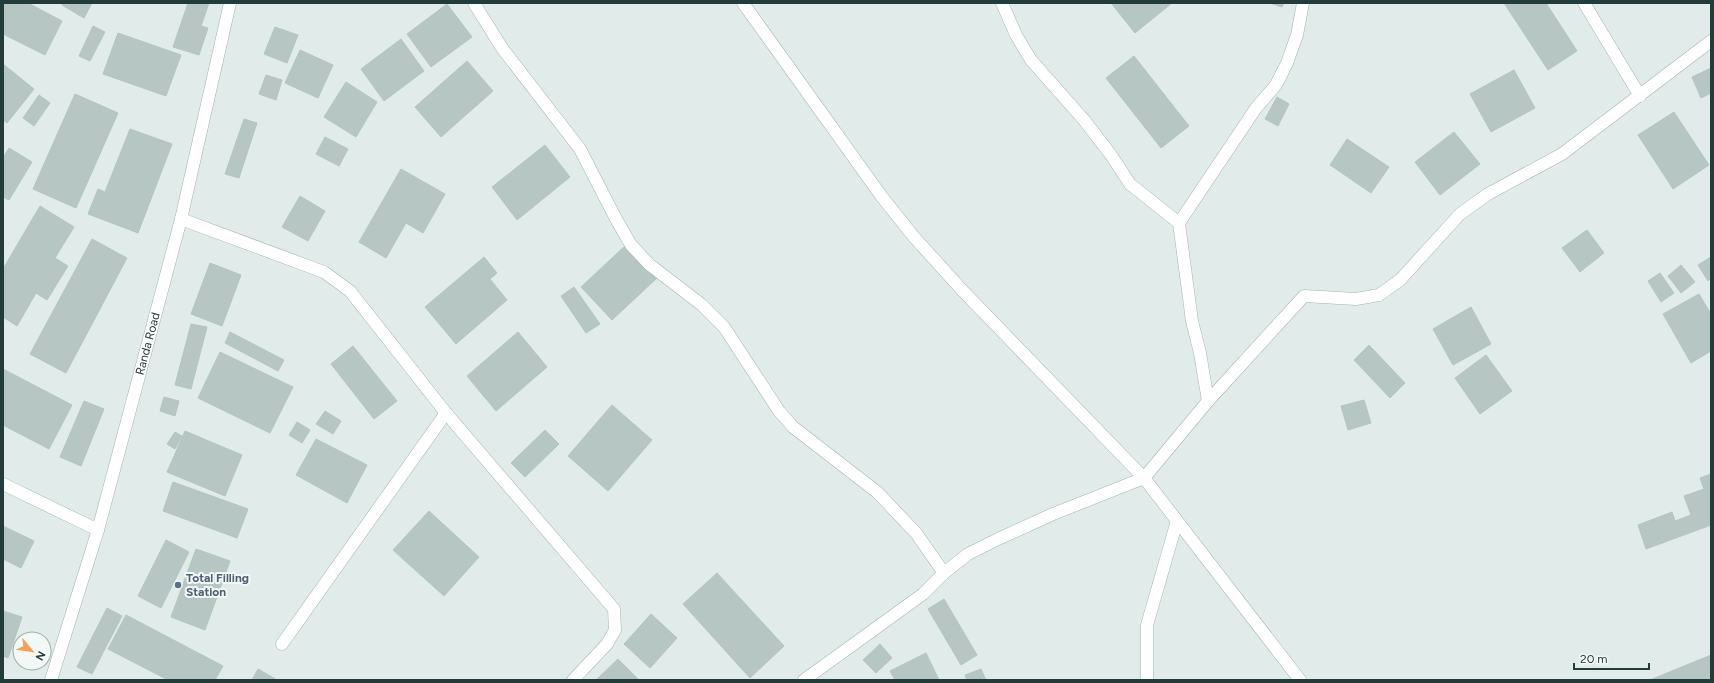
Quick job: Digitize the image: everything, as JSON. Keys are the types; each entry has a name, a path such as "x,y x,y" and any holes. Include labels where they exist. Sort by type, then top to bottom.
{"street":[{"name":"Randa Road","path":"51,680 98,530 181,219 230,3"},
{"path":"474,3 502,48 580,149 616,219 632,246 650,265 702,305 724,327 779,411 793,427 877,492 916,533 944,573"},
{"path":"743,3 882,197 914,237 962,290 1144,478 1300,680"},
{"path":"1002,3 1016,35 1031,60 1084,120 1111,155 1130,184 1179,223"},
{"path":"1208,401 1200,353 1192,321 1179,223 1256,108 1276,85 1287,63 1297,35 1303,3"},
{"path":"1584,3 1640,96"},
{"path":"804,680 923,594 944,573 968,554 1053,514 1144,478 1208,401 1304,296 1356,299 1379,295 1400,280 1460,214 1488,194 1562,154 1711,42"},
{"path":"181,219 324,272 350,291 446,413 614,609 615,630 606,644 573,680"},
{"path":"282,644 446,413"},
{"path":"3,484 98,530"},
{"path":"1147,680 1146,625 1177,521"}],"building":[{"path":"3,3 28,3 62,21 45,55 3,34"},
{"path":"63,3 92,3 84,18 62,5"},
{"path":"188,3 209,3 201,26 208,28 199,55 173,47"},
{"path":"1111,3 1172,3 1135,33"},
{"path":"1270,3 1284,3 1282,7"},
{"path":"1504,3 1546,3 1577,51 1548,70"},
{"path":"447,4 472,37 431,67 407,34"},
{"path":"93,26 105,32 90,61 79,56"},
{"path":"275,27 298,35 287,63 264,54"},
{"path":"118,33 181,55 166,96 103,74"},
{"path":"401,39 424,71 384,101 361,69"},
{"path":"300,50 333,65 318,98 285,83"},
{"path":"1134,56 1189,126 1161,148 1106,78"},
{"path":"467,61 493,91 441,137 415,107"},
{"path":"3,64 34,89 7,123 3,120"},
{"path":"1711,68 1711,93 1701,98 1692,77"},
{"path":"1514,70 1535,108 1491,132 1470,94"},
{"path":"266,75 282,80 276,100 259,94"},
{"path":"346,82 377,102 356,137 324,117"},
{"path":"75,94 118,113 76,208 33,189"},
{"path":"39,95 50,103 34,126 23,118"},
{"path":"1277,97 1289,104 1278,126 1265,119"},
{"path":"1674,112 1709,165 1673,189 1638,135"},
{"path":"244,119 257,123 239,178 225,174"},
{"path":"130,129 172,144 138,233 88,214 98,189 105,192"},
{"path":"1454,132 1480,164 1440,195 1415,162"},
{"path":"325,137 348,149 339,166 316,154"},
{"path":"1347,139 1389,167 1371,193 1330,165"},
{"path":"545,145 570,177 517,220 492,187"},
{"path":"9,148 32,162 9,200 3,197 3,158"},
{"path":"401,169 445,194 423,233 406,223 386,258 359,242"},
{"path":"300,196 325,211 308,241 282,227"},
{"path":"40,206 74,227 55,258 68,266 47,300 36,293 17,326 3,317 3,269"},
{"path":"1587,230 1604,253 1580,272 1562,248"},
{"path":"92,239 127,258 66,373 30,354"},
{"path":"626,245 657,278 612,320 581,287"},
{"path":"484,257 497,273 490,279 507,300 456,344 425,307"},
{"path":"1711,257 1711,278 1708,281 1698,265"},
{"path":"210,263 241,275 222,326 191,314"},
{"path":"1681,265 1695,282 1681,293 1668,276"},
{"path":"1660,273 1674,293 1661,302 1648,281"},
{"path":"574,287 600,324 586,333 561,296"},
{"path":"1699,294 1711,314 1711,351 1691,363 1663,314"},
{"path":"1471,307 1491,344 1453,365 1433,329"},
{"path":"191,324 207,327 191,389 175,385"},
{"path":"230,332 284,360 278,371 225,343"},
{"path":"518,332 547,367 496,411 467,376"},
{"path":"1369,345 1405,383 1390,398 1354,360"},
{"path":"353,346 397,401 374,419 331,364"},
{"path":"220,352 293,387 270,433 198,398"},
{"path":"1486,355 1512,391 1480,414 1455,378"},
{"path":"3,369 72,405 49,449 3,425"},
{"path":"164,397 179,401 175,416 160,411"},
{"path":"1364,400 1371,423 1348,430 1341,406"},
{"path":"84,401 104,409 81,466 60,457"},
{"path":"612,405 652,440 608,491 568,456"},
{"path":"325,411 341,421 333,434 316,424"},
{"path":"297,422 310,430 302,443 289,435"},
{"path":"545,430 559,444 525,477 511,463"},
{"path":"185,431 242,455 225,496 167,472"},
{"path":"175,432 182,436 175,449 167,444"},
{"path":"316,439 367,465 347,503 296,475"},
{"path":"1711,474 1711,525 1646,549 1638,525 1672,512 1675,521 1691,515 1684,496 1704,489 1700,478"},
{"path":"173,482 248,509 237,538 163,511"},
{"path":"429,511 479,557 444,596 393,550"},
{"path":"3,526 34,541 21,568 3,559"},
{"path":"166,540 189,552 161,608 138,596"},
{"path":"196,549 230,561 205,630 171,617"},
{"path":"717,573 784,646 750,678 683,604"},
{"path":"944,599 977,655 961,665 928,609"},
{"path":"107,608 122,616 92,674 77,667"},
{"path":"3,611 22,617 17,631 12,631 12,646 8,658 3,656"},
{"path":"651,614 677,638 650,668 624,644"},
{"path":"126,615 223,666 215,680 168,680 108,649"},
{"path":"880,644 892,658 876,673 863,660"},
{"path":"926,653 939,680 895,680 890,671"},
{"path":"1711,655 1711,680 1650,680"},
{"path":"618,659 639,680 596,680"},
{"path":"258,669 277,680 252,680"},
{"path":"981,669 986,680 967,680 965,675"}],"place":[{"name":"Total Filling Station","path":"178,585"}]}
